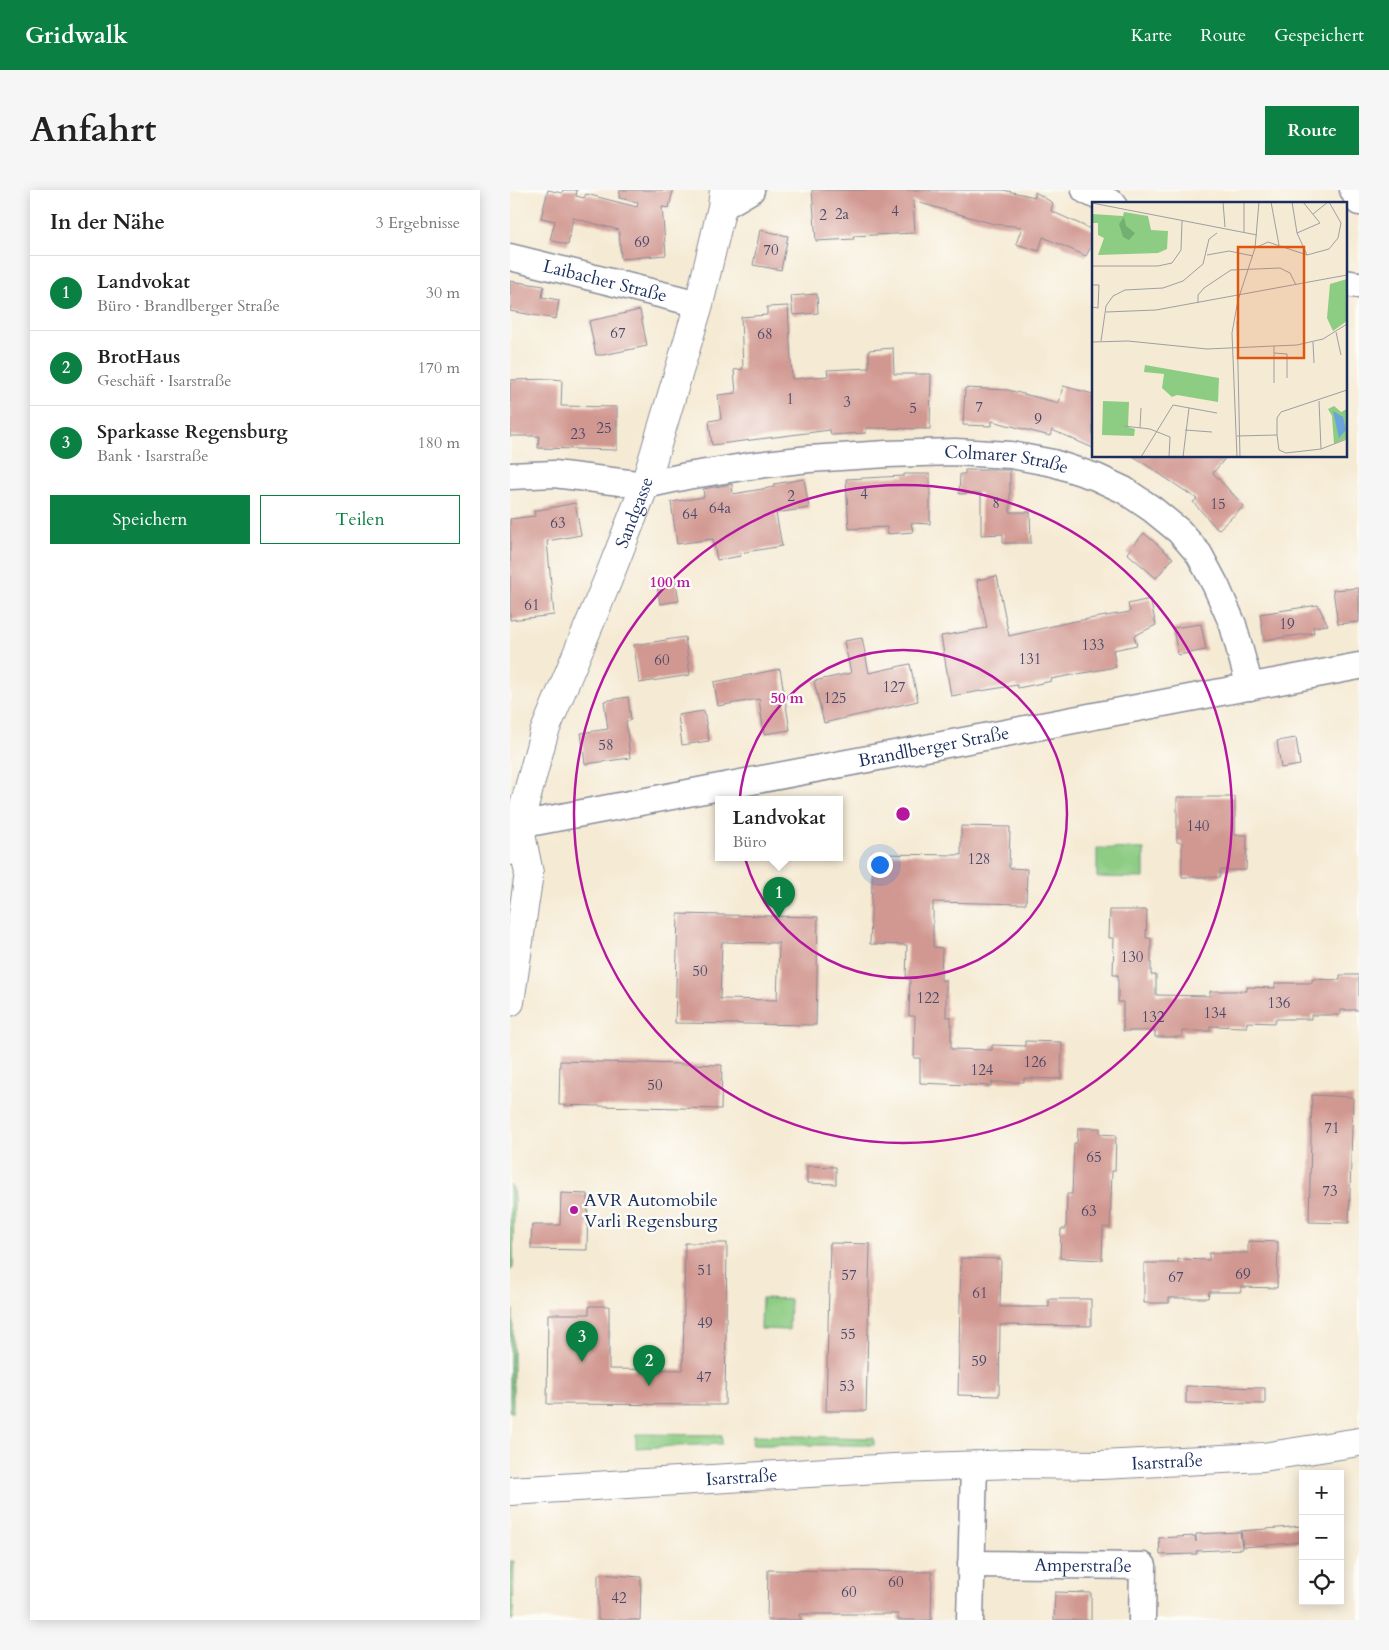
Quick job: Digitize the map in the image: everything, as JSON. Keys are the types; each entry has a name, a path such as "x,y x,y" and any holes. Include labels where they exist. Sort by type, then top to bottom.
{"street":[{"path":"723,198 751,190"},
{"path":"1085,190 1109,202"},
{"path":"1353,190 1359,202"},
{"name":"Sandgasse","path":"510,851 515,826 544,733 645,485 699,304 723,198"},
{"name":"Laibacher Straße","path":"510,257 699,304"},
{"path":"1346,283 1359,285"},
{"name":"Colmarer Straße","path":"510,476 554,474 645,485 749,466 809,459 955,452 1011,455 1054,463 1096,477 1124,490 1152,509 1178,531 1199,554 1216,586 1233,625 1250,687"},
{"name":"Brandlberger Straße","path":"515,826 1359,666"},
{"path":"510,1002 529,873 515,826"},
{"name":"Isarstraße","path":"510,1491 894,1468 1015,1464 1101,1465 1263,1457 1359,1442"},
{"path":"970,1620 974,1466"},
{"name":"Amperstraße","path":"971,1564 1143,1566 1142,1620"}],"green space":[{"path":"1097,848 1144,849 1144,878 1097,877"},
{"path":"510,1185 513,1188 514,1199 513,1268 510,1271"},
{"path":"762,1298 790,1299 789,1330 761,1329"},
{"path":"510,1309 513,1310 513,1412 510,1412"},
{"path":"636,1434 722,1435 722,1444 636,1448"},
{"path":"753,1435 874,1438 874,1445 752,1445"},
{"path":"510,1561 514,1561 513,1620 510,1620"}],"building":[{"path":"548,190 562,193 563,190 577,190 576,196 584,198 586,194 637,207 638,202 619,198 620,190 673,190 669,208 662,207 666,255 621,259 619,230 573,218 568,245 550,240 555,221 541,218"},
{"path":"812,190 1003,190 1035,197 1035,192 1053,203 1051,211 1092,230 1092,245 1086,256 1043,237 1039,251 1016,244 1022,227 994,224 913,201 915,233 853,236 854,239 816,241"},
{"path":"760,230 788,236 781,270 753,265"},
{"path":"510,281 544,286 542,297 559,300 556,319 510,311"},
{"path":"817,294 818,313 793,315 791,296"},
{"path":"788,306 792,379 828,376 827,370 869,368 869,350 893,348 894,374 931,374 930,429 866,428 866,433 831,435 830,430 712,445 709,421 721,419 718,395 736,393 734,370 743,369 741,317 767,315 767,307"},
{"path":"640,310 647,346 596,355 589,321"},
{"path":"510,380 562,380 561,406 617,407 617,450 538,448 539,436 510,436"},
{"path":"1063,386 1092,394 1092,448 1052,430 1050,436 992,421 992,426 963,425 965,388 1008,390 1059,403"},
{"path":"1136,458 1225,458 1213,473 1244,506 1218,530 1193,502 1197,499"},
{"path":"965,470 1010,470 1010,512 1030,512 1031,543 1003,543 1003,534 981,535 981,493 959,494 960,474 965,474"},
{"path":"904,474 930,474 930,524 911,523 913,532 887,534 887,527 849,529 846,479 904,476"},
{"path":"804,479 809,508 776,513 782,546 740,553 741,556 717,560 713,539 677,544 671,502 704,497 703,489 732,484 733,494 774,487 774,484"},
{"path":"575,503 581,535 547,541 554,615 510,620 510,519 535,516 534,511"},
{"path":"1144,533 1173,558 1156,578 1127,553"},
{"path":"997,576 1009,636 1070,622 1130,612 1128,604 1150,599 1156,625 1134,636 1137,645 1113,650 1116,667 1051,679 1052,681 1018,688 1017,685 951,696 941,636 987,628 977,580"},
{"path":"675,577 679,601 660,604 656,580"},
{"path":"1359,588 1359,622 1338,624 1333,590"},
{"path":"1318,605 1328,625 1313,627 1314,633 1264,640 1260,614"},
{"path":"1201,624 1206,650 1178,655 1173,628"},
{"path":"685,637 690,675 639,683 634,645"},
{"path":"862,638 869,673 910,664 918,701 824,723 814,681 851,673 844,641"},
{"path":"780,669 790,730 764,734 759,699 718,706 714,682"},
{"path":"628,697 631,720 626,721 630,758 585,764 581,733 608,729 604,701"},
{"path":"704,711 709,741 682,745 678,715"},
{"path":"1296,738 1300,765 1281,768 1277,741"},
{"path":"1177,797 1235,797 1235,835 1247,835 1246,870 1220,870 1220,877 1182,877 1182,842 1177,842"},
{"path":"961,826 1010,827 1009,868 1027,869 1026,904 933,902 933,947 942,948 941,980 946,980 946,1017 951,1017 951,1049 992,1050 992,1045 1025,1046 1025,1041 1062,1042 1061,1079 1024,1078 1024,1082 992,1082 991,1086 920,1083 920,1058 914,1058 915,1016 909,1016 910,979 906,979 907,945 870,944 873,854 961,855"},
{"path":"1110,910 1147,910 1146,938 1151,938 1151,975 1156,975 1156,995 1210,996 1210,991 1247,991 1247,987 1275,988 1275,983 1312,983 1312,979 1340,980 1340,975 1359,975 1359,1010 1340,1010 1340,1015 1311,1015 1311,1019 1275,1019 1275,1023 1247,1022 1247,1027 1210,1026 1210,1031 1182,1031 1182,1037 1155,1037 1155,1031 1123,1031 1123,1002 1118,1002 1118,975 1113,975 1114,938 1109,938"},
{"path":"678,914 818,917 816,1025 675,1023","holes":["722,942 779,943 777,1000 720,999"]},
{"path":"560,1061 722,1065 721,1109 559,1105"},
{"path":"1312,1095 1353,1097 1349,1223 1309,1222"},
{"path":"1078,1128 1100,1128 1100,1134 1116,1135 1115,1171 1112,1171 1110,1228 1103,1227 1102,1260 1060,1258 1061,1229 1066,1229 1067,1194 1072,1194 1074,1143 1077,1143"},
{"path":"807,1166 836,1167 836,1184 807,1183"},
{"name":"AVR Automobile Varli Regensburg","path":"561,1193 588,1194 587,1250 531,1249 532,1225 560,1225"},
{"path":"1248,1241 1278,1242 1277,1288 1241,1287 1241,1292 1209,1292 1208,1298 1169,1298 1169,1303 1144,1303 1144,1263 1178,1263 1178,1259 1209,1260 1209,1253 1248,1253"},
{"path":"685,1243 727,1243 725,1405 547,1404 548,1314 589,1314 589,1306 609,1306 609,1369 683,1370"},
{"path":"830,1243 870,1244 866,1411 826,1411"},
{"path":"961,1258 1001,1259 1000,1307 1049,1307 1049,1299 1091,1299 1091,1326 1000,1325 999,1396 958,1395"},
{"path":"1186,1386 1265,1388 1265,1404 1186,1403"},
{"path":"1299,1526 1299,1542 1243,1547 1241,1531"},
{"path":"1240,1532 1242,1549 1196,1551 1197,1554 1160,1555 1159,1538 1195,1536 1196,1542 1196,1534"},
{"path":"768,1570 932,1572 931,1620 898,1620 898,1614 799,1614 801,1620 767,1620"},
{"path":"598,1574 641,1577 640,1620 598,1620"},
{"path":"1055,1592 1091,1593 1091,1620 1054,1620"}],"place":[{"name":"Landvokat","path":"779,918"},
{"name":"AVR Automobile Varli Regensburg","path":"574,1210"},
{"name":"Sparkasse Regensburg","path":"582,1362"},
{"name":"BrotHaus","path":"649,1386"}]}
